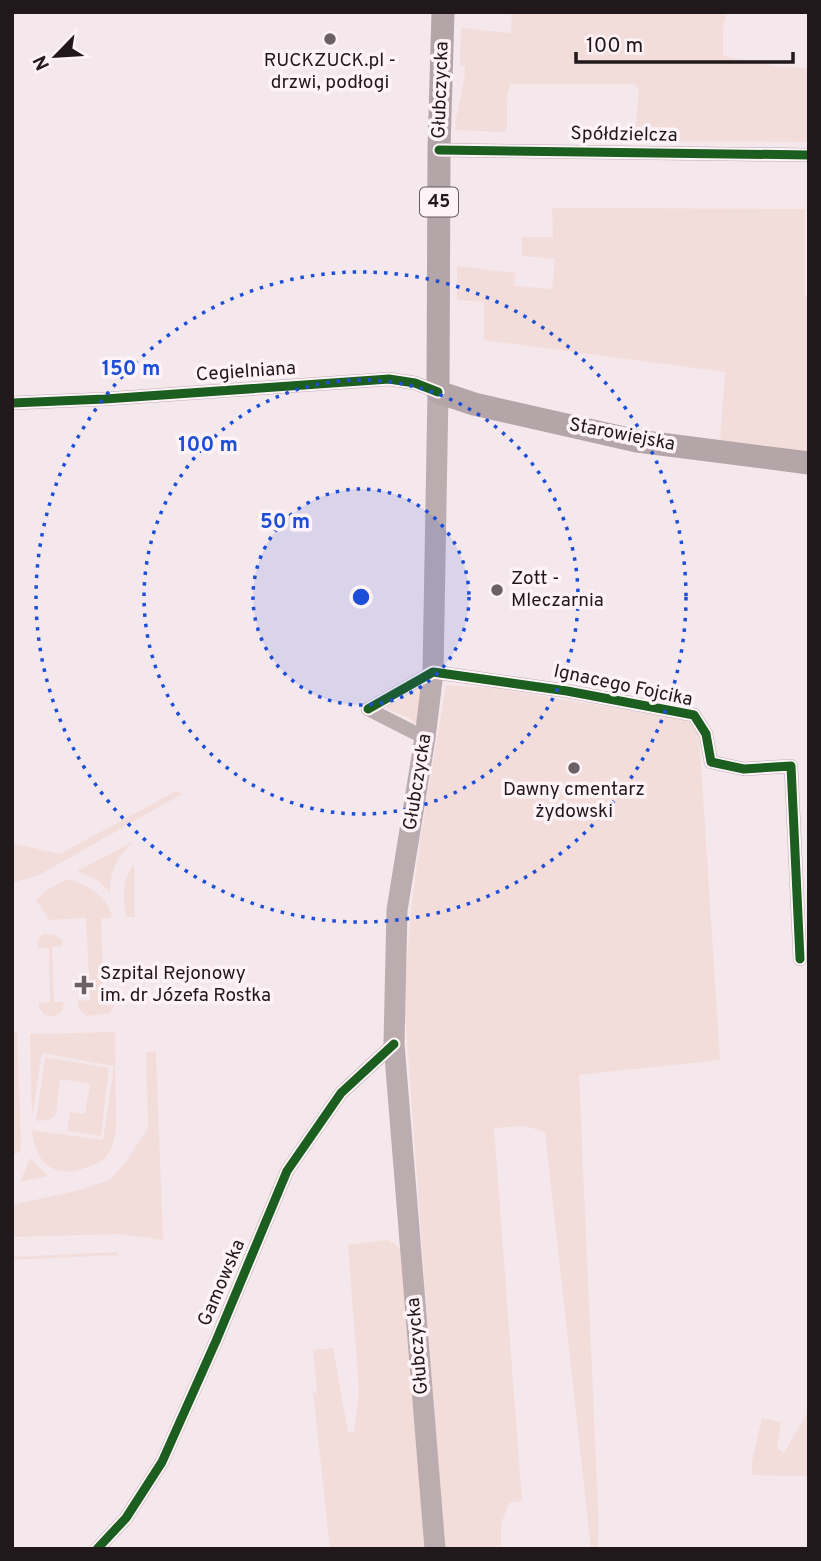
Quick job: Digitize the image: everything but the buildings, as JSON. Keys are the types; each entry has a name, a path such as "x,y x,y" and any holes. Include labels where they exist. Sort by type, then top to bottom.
{"main road":[{"name":"Głubczycka","path":"435,1549 394,1044 397,910 433,671 443,12"},
{"name":"Starowiejska","path":"438,392 474,404 637,440 809,463"}],"street":[{"name":"Spółdzielcza","path":"439,150 809,155"},
{"name":"Cegielniana","path":"12,403 389,379 415,383 438,392"},
{"path":"425,738 369,709 433,671"},
{"name":"Ignacego Fojcika","path":"433,671 567,691 694,715 706,734 712,762 744,769 791,766 800,959"},
{"name":"Gamowska","path":"97,1549 126,1518 162,1462 287,1171 341,1093 394,1044"}],"shaded area":[{"path":"512,12 727,12 723,26 723,56 775,66 809,68 809,142 634,141 639,90 633,84 510,84 507,129 504,132 455,130 465,74 465,66 460,65 461,28 511,33"},
{"path":"552,208 805,209 805,296 809,296 809,452 720,441 725,372 484,340 484,302 457,300 457,266 515,273 514,286 552,289 555,259 522,256 522,237 553,237"},
{"path":"446,685 494,688 494,696 495,688 692,721 699,732 720,1060 579,1075 599,1530 597,1549 591,1549 545,1132 525,1126 494,1128 522,1501 509,1503 501,1524 501,1549 444,1549 405,1013 414,889"},
{"path":"418,690 423,693 420,721 415,724 409,718 387,709 387,706"},
{"path":"176,791 182,794 39,875 12,883 12,843 60,854"},
{"path":"133,842 116,864 110,893 99,881 77,871"},
{"path":"134,864 135,917 126,917 125,883"},
{"path":"65,880 88,887 101,897 110,910 112,918 101,919 104,1001 115,1001 108,1014 86,1016 78,1008 78,1001 90,1000 86,918 50,920 36,901 45,891"},
{"path":"43,934 55,935 62,940 62,946 52,947 54,1002 64,1002 62,1011 55,1016 45,1015 39,1008 39,1003 50,1002 49,948 38,948 37,942"},
{"path":"12,1032 17,1032 21,1142 20,1152 12,1155"},
{"path":"115,1032 116,1129 112,1146 100,1162 87,1168 59,1171 51,1168 36,1149 32,1130 103,1140 114,1066 42,1053 32,1116 30,1034"},
{"path":"156,1051 163,1240 121,1234 12,1237 12,1205 80,1190 110,1180 128,1159 148,1128 146,1052"},
{"path":"45,1057 109,1068 101,1136 67,1131 70,1112 85,1114 90,1084 60,1079 56,1115 49,1120 36,1121"},
{"path":"30,1158 48,1176 20,1182"},
{"path":"388,1240 400,1248 425,1549 330,1549 313,1391 317,1394 313,1350 333,1348 348,1432 354,1433 359,1391 348,1245"},
{"path":"117,1252 118,1255 12,1260 12,1257"},
{"path":"809,1410 809,1476 752,1475 752,1461 762,1418 781,1422 777,1448 784,1453"}],"cycle path":[{"path":"439,150 809,155"},
{"path":"12,403 389,379 415,383 438,392"},
{"path":"368,709 433,672 567,691 694,715 706,734 711,762 744,769 791,766 800,959"},
{"path":"97,1549 126,1518 162,1462 287,1171 341,1093 394,1044"}],"place":[{"name":"RUCKZUCK.pl - drzwi, podłogi","path":"330,39"},
{"name":"Zott - Mleczarnia","path":"497,590"},
{"name":"Dawny cmentarz żydowski","path":"574,768"},
{"name":"Szpital Rejonowy im. dr Józefa Rostka","path":"84,985"}]}
